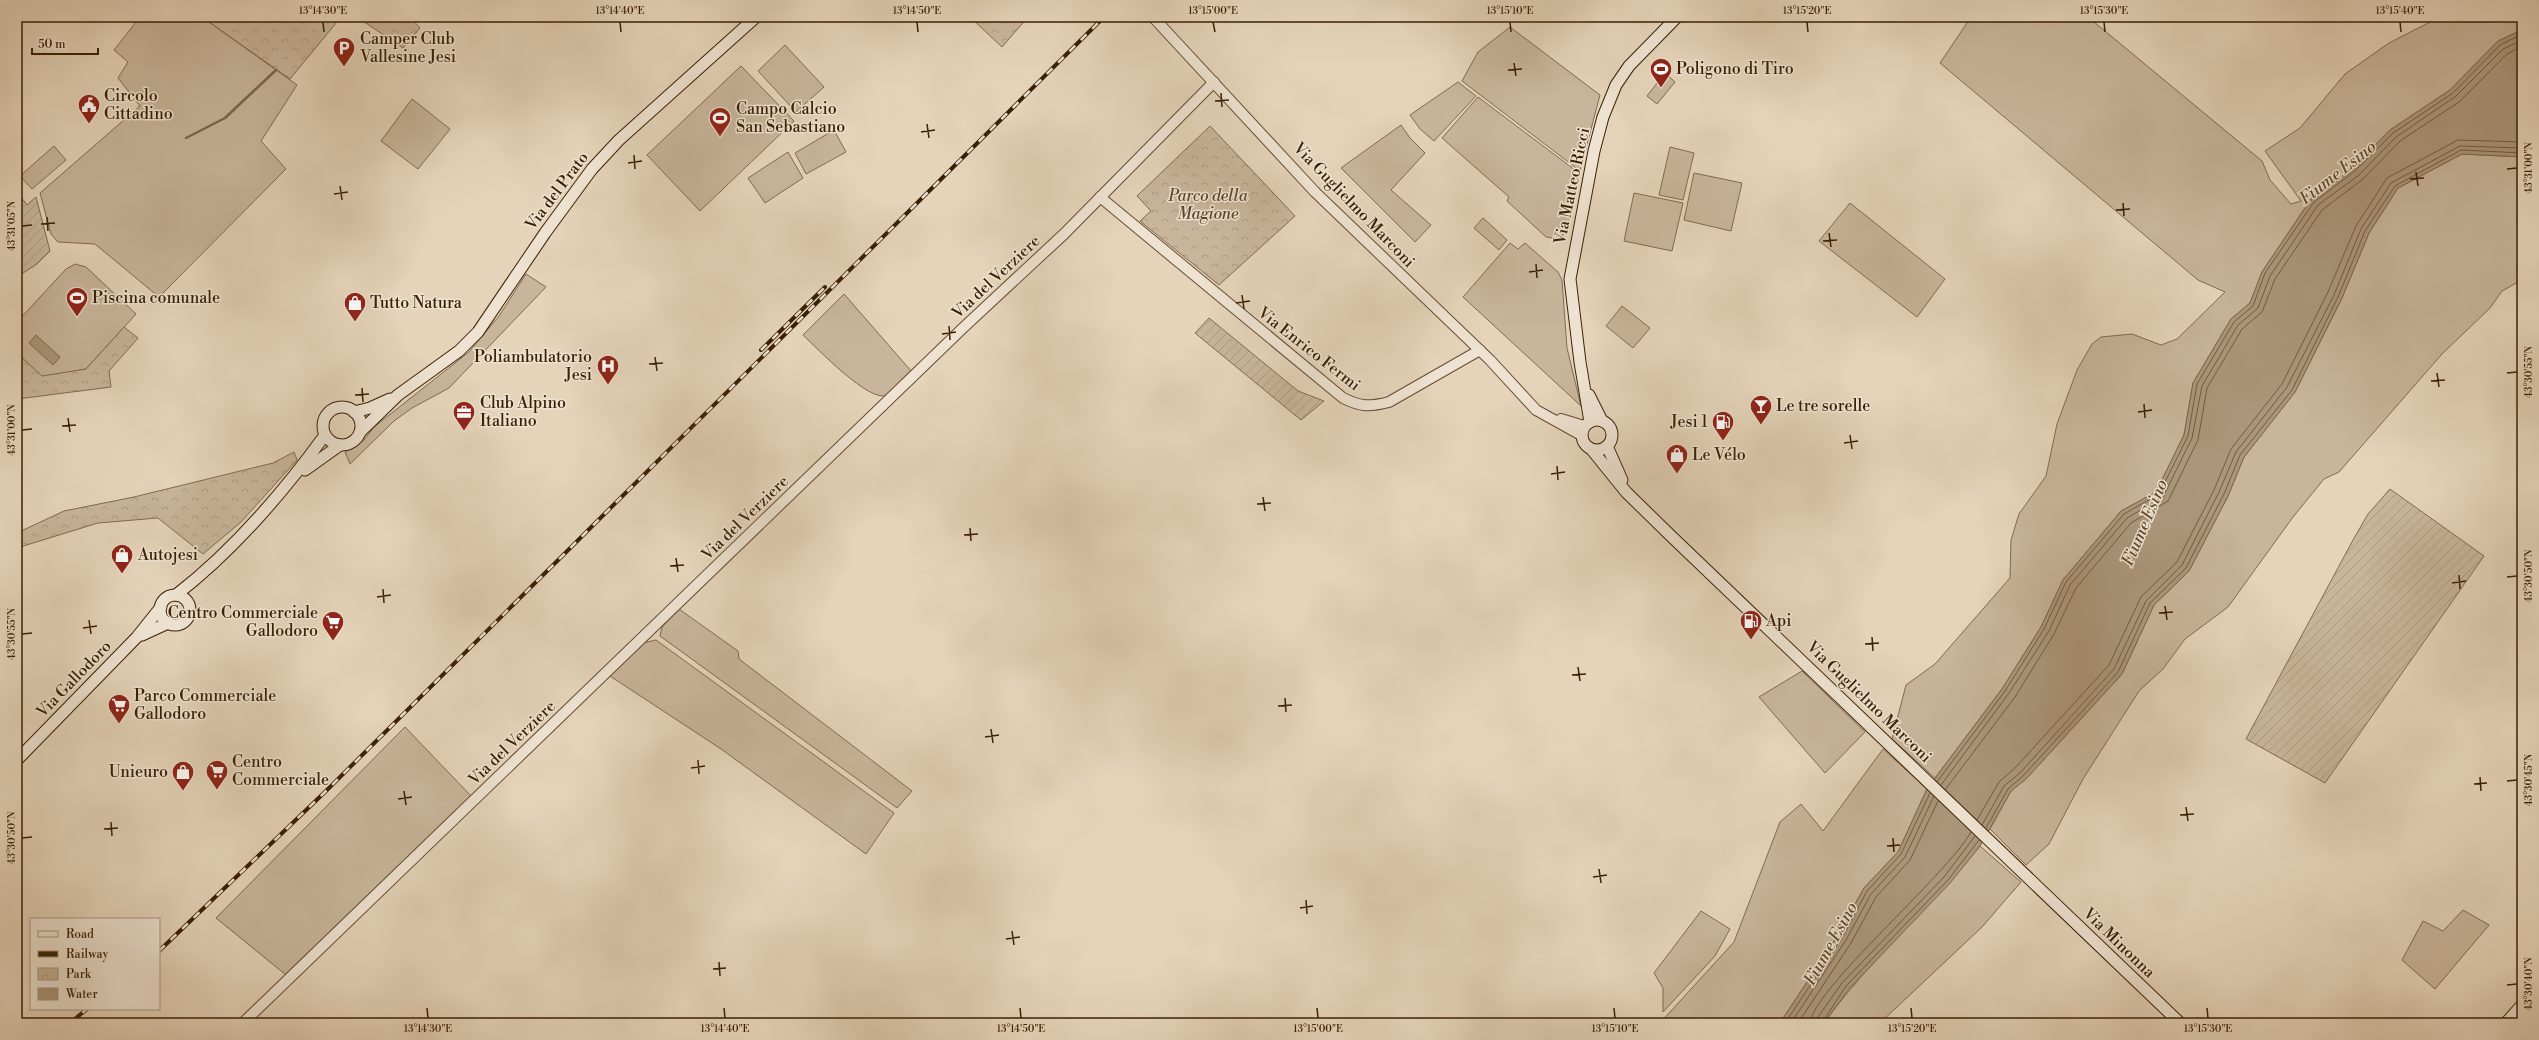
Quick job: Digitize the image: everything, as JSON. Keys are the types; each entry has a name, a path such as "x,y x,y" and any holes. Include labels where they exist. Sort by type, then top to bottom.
{"main road":[{"name":"Via del Prato","path":"360,432 398,395 448,360 478,332 545,233 597,163 619,140 756,17"},
{"name":"Via Matteo Ricci","path":"1585,428 1585,387 1580,362 1570,279 1576,239 1603,117 1616,85 1629,66 1677,17"},
{"name":"Via Matteo Ricci","path":"1585,387 1602,421"},
{"name":"Via del Prato","path":"354,412 370,408 398,395"},
{"path":"340,445 331,442 325,435 323,424 328,413 344,408 354,412 360,422 360,432"},
{"name":"Via Guglielmo Marconi","path":"1602,421 1585,428 1584,444 1592,450 1626,492 2036,886"},
{"path":"1592,450 1600,450 1607,446 1612,432 1610,427 1602,421"},
{"name":"Via Gallodoro","path":"294,477 340,445 352,442 360,432"},
{"name":"Via Gallodoro","path":"17,760 137,638 166,599 176,595 200,577 294,477 325,435"},
{"name":"Via Guglielmo Marconi","path":"1607,446 1626,492"},
{"name":"Via Gallodoro","path":"137,638 168,623 178,624 186,620 190,612 188,604 200,577"},
{"path":"176,595 184,598 188,604"},
{"path":"161,607 162,616 168,623"},
{"name":"Via Minonna","path":"2036,886 2180,1023"},
{"path":"2506,1023 2522,1005"}],"street":[{"name":"Via Guglielmo Marconi","path":"1153,17 1360,238 1480,350 1536,410 1585,428"},
{"name":"Via del Verziere","path":"242,1023 964,327 1064,234 1214,82"},
{"name":"Via Enrico Fermi","path":"1100,197 1338,394 1358,405 1373,406 1389,402 1480,350"}],"green space":[{"path":"140,17 202,17 297,85 261,141 286,169 159,297 95,244 58,242 51,234 40,193 140,106 118,78 128,62 114,50"},
{"path":"202,17 341,17 290,79"},
{"path":"357,17 410,17 420,28 403,48"},
{"path":"1028,17 1002,47 971,18"},
{"path":"1971,17 2088,17 2262,161 2270,180 2291,204 2301,201 2265,151 2300,128 2345,74 2389,43 2440,17 2522,17 2522,30 2498,41 2450,90 2390,130 2353,168 2311,199 2262,272 2250,303 2231,319 2193,383 2184,435 2156,492 2121,511 2063,580 2041,627 2002,689 1935,778 1892,739 1906,685 1935,664 2010,578 2011,540 2019,514 2046,476 2057,424 2077,370 2092,344 2101,337 2132,334 2161,345 2177,339 2225,292 2198,280 1940,63"},
{"path":"1510,27 1600,95 1580,171 1462,81 1478,52"},
{"path":"785,45 824,87 796,112 758,71"},
{"name":"Campo Calcio San Sebastiano","path":"741,66 794,121 700,211 647,155"},
{"name":"Poligono di Tiro","path":"1665,73 1675,82 1657,104 1647,96"},
{"path":"1458,82 1476,96 1434,141 1420,129 1410,115"},
{"path":"1478,97 1579,173 1566,232 1558,239 1546,237 1507,201 1509,197 1442,138"},
{"path":"412,99 450,129 418,169 381,141"},
{"path":"1401,125 1410,138 1425,153 1391,190 1431,225 1415,242 1341,168"},
{"name":"Parco della Magione","path":"1210,126 1295,216 1219,285 1140,221 1151,211 1137,196"},
{"path":"834,130 846,152 806,174 795,153"},
{"path":"54,146 66,160 32,189 20,176"},
{"path":"1670,147 1694,153 1683,200 1659,195"},
{"path":"788,152 803,178 765,203 748,178"},
{"path":"2462,154 2522,157 2522,280 2502,291 2490,308 2442,354 2339,472 2324,479 2293,517 2228,607 2185,639 2163,669 2139,691 2083,779 2049,844 2026,865 1990,829 2011,791 2026,779 2122,674 2154,605 2189,571 2228,496 2244,457 2295,392 2342,298 2369,233 2398,188"},
{"path":"1694,173 1742,183 1731,231 1684,220"},
{"path":"17,180 18,193 27,205 36,197 50,251 37,264 17,277"},
{"path":"1634,193 1683,203 1672,251 1624,241"},
{"path":"1850,203 1945,279 1917,317 1819,241"},
{"path":"1483,218 1507,240 1499,250 1474,228"},
{"path":"1510,243 1518,249 1525,243 1558,272 1562,280 1567,348 1581,406 1463,297"},
{"name":"Piscina comunale","path":"75,264 86,267 136,314 86,369 42,377 17,353 17,322 66,269"},
{"path":"526,274 546,287 449,388 412,408 394,421 350,464 345,452 364,440 374,427 469,352 499,316"},
{"path":"844,294 912,372 894,391 887,395 879,395 856,383 831,362 803,335"},
{"path":"1622,306 1650,328 1633,348 1606,326"},
{"path":"1209,318 1298,391 1324,401 1301,420 1195,333"},
{"path":"124,327 138,338 109,371 111,387 17,399 17,353 42,376 86,369"},
{"path":"294,452 297,460 241,522 203,554 158,518 98,523 17,548 17,533 64,511 134,497 273,463"},
{"path":"2390,489 2484,556 2325,783 2246,739 2353,540 2368,514"},
{"path":"679,609 738,651 739,659 912,791 897,808 660,636 662,627"},
{"path":"656,640 894,813 866,854 721,749 610,676 643,643"},
{"path":"1802,671 1865,732 1825,773 1759,697"},
{"path":"405,727 472,797 286,975 216,918"},
{"path":"1883,749 1927,789 1898,852 1864,888 1838,935 1780,1023 1660,1023 1734,942 1780,822 1801,804 1823,831"},
{"path":"1980,846 2021,882 1982,927 1880,1023 1824,1023 1861,977"},
{"path":"2463,910 2489,925 2435,989 2402,960 2423,921 2443,931"},
{"path":"1701,911 1730,929 1715,956 1663,1012 1663,988 1654,973"}],"water":[{"name":"Fiume Esino","path":"2522,30 2522,157 2462,154 2398,188 2369,233 2342,298 2295,392 2244,457 2228,496 2189,571 2154,605 2122,674 2026,779 2011,791 1980,846 1951,882 1849,989 1824,1023 1780,1023 1838,935 1864,888 1898,852 1927,789 2002,689 2041,627 2063,580 2121,511 2156,492 2184,435 2193,383 2231,319 2250,303 2262,272 2311,199 2353,168 2390,130 2450,90 2498,41"},
{"path":"36,335 60,357 53,365 29,343"}],"waterway":[{"path":"186,138 225,118 276,70"}],"railway":[{"path":"160,950 326,791 1104,17"},
{"path":"761,350 825,287"},
{"path":"70,1023 86,1010"}],"place":[{"name":"Camper Club Vallesine Jesi","path":"344,68"},
{"name":"Poligono di Tiro","path":"1661,88"},
{"name":"Circolo Cittadino","path":"89,124"},
{"name":"Campo Calcio San Sebastiano","path":"720,138"},
{"name":"Piscina comunale","path":"77,318"},
{"name":"Tutto Natura","path":"355,322"},
{"name":"Poliambulatorio Jesi","path":"608,386"},
{"name":"Le tre sorelle","path":"1761,426"},
{"name":"Club Alpino Italiano","path":"464,432"},
{"name":"Jesi 1","path":"1723,442"},
{"name":"Le Vélo","path":"1677,474"},
{"name":"Autojesi","path":"122,574"},
{"name":"Api","path":"1751,640"},
{"name":"Centro Commerciale Gallodoro","path":"333,642"},
{"name":"Parco Commerciale Gallodoro","path":"119,724"},
{"name":"Centro Commerciale","path":"217,790"},
{"name":"Unieuro","path":"183,792"}]}
